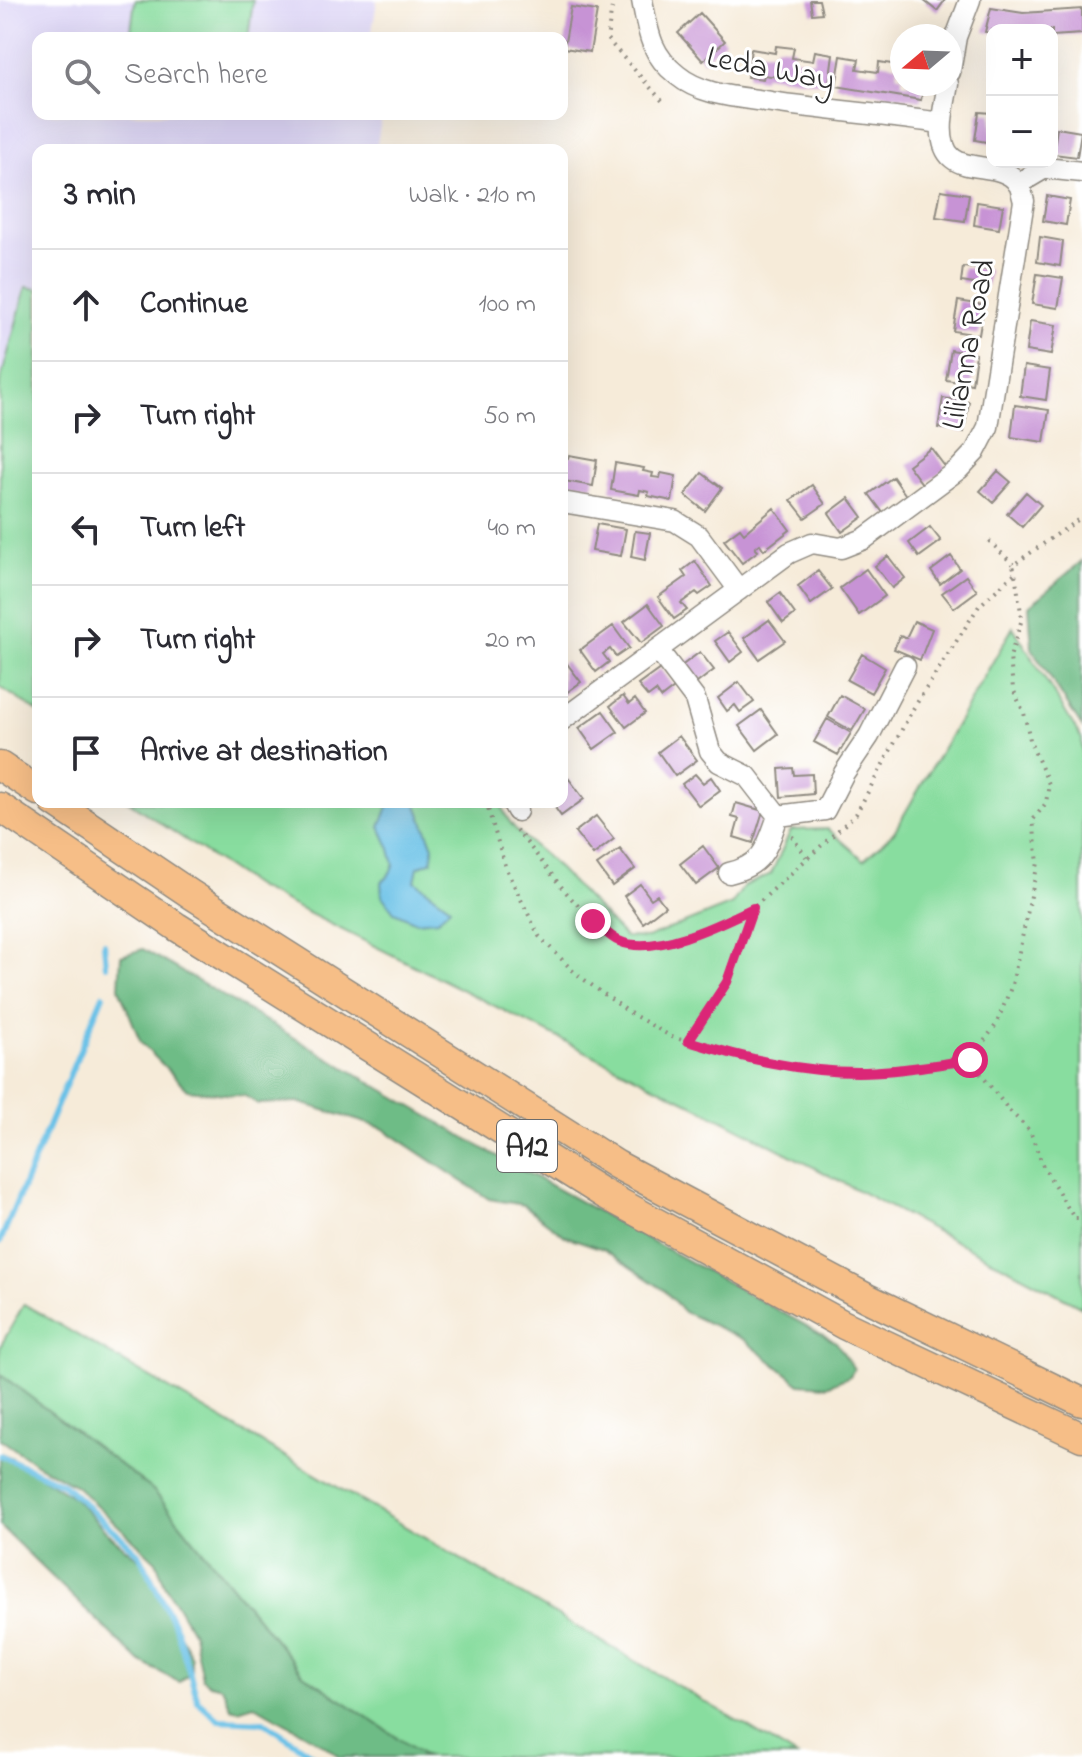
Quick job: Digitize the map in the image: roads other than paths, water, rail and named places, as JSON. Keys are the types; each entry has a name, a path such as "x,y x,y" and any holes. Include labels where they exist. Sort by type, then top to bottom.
{"highway":[{"path":"0,766 32,787"},
{"name":"A12","path":"0,807 177,927 604,1194 844,1325 1082,1437"},
{"name":"A12","path":"63,808 192,895 617,1165 867,1298 1082,1402"}],"street":[{"name":"Leda Way","path":"642,0 650,43 676,75 698,87 724,95 778,103 941,123"},
{"path":"961,24 970,0"},
{"path":"946,96 941,123 945,148 960,165 1003,172 1018,184 1045,168 1082,172"},
{"name":"Lilianna Road","path":"568,716 789,553 812,543 841,548 864,539 939,485 975,452 988,427 1024,201 1018,184"},
{"path":"568,503 675,521 699,536 739,590"},
{"path":"658,650 695,699 710,751 719,762 747,776 778,816"},
{"path":"778,816 825,810 844,773 869,736 905,666"},
{"path":"729,873 746,869 758,861 778,816"}],"water":[{"path":"388,808 418,808 433,847 432,861 418,867 415,881 450,907 438,920 416,922 394,912 382,896 381,882 394,865 380,827"}],"waterway":[{"path":"104,943 106,966"},
{"path":"0,1242 103,995"},
{"path":"0,1455 64,1485 139,1554 177,1631 198,1701 219,1720 264,1722 315,1757"}]}
